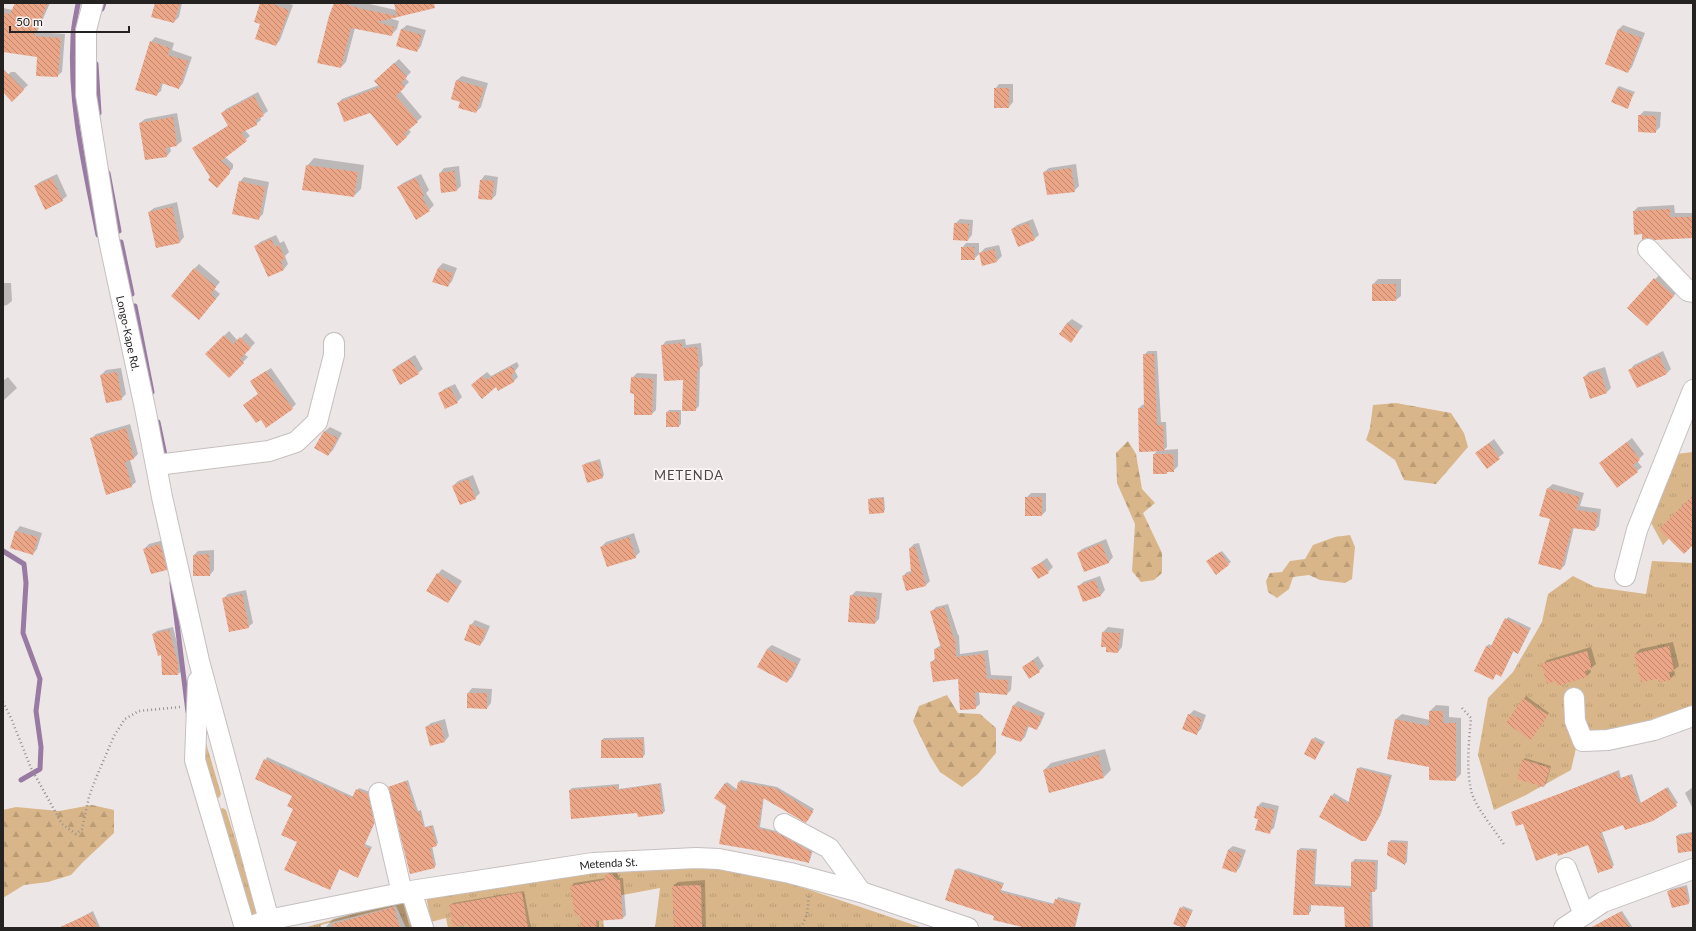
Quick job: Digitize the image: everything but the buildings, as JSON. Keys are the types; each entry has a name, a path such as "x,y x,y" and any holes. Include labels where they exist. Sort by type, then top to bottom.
{"street":[{"name":"Longo-Kape Rd.","path":"93,3 86,30 86,95 92,141 109,240 157,465 162,497 199,661"},
{"path":"1648,249 1688,291 1693,292"},
{"path":"157,465 269,451 296,442 317,422 334,355 334,343"},
{"path":"1625,576 1637,530 1693,390"},
{"path":"199,661 195,760 246,928"},
{"path":"199,661 270,924"},
{"path":"1574,698 1575,721 1583,741 1616,739 1654,730 1693,716"},
{"path":"379,793 407,892 423,928"},
{"path":"784,824 829,848 860,892"},
{"name":"Metenda St.","path":"246,928 270,924 407,892 593,863 696,858 719,859 790,873 860,892 968,928"},
{"path":"1566,868 1584,915"},
{"path":"1564,928 1603,902 1693,869"}],"path":[{"path":"3,702 31,768 62,824 76,834 82,829 89,797 114,736 125,720 139,710 197,705"},
{"path":"1462,708 1471,718 1469,762 1471,791 1479,808 1505,846"},
{"path":"801,928 807,914 811,879"}],"green space":[{"path":"1396,403 1451,413 1464,433 1468,447 1436,484 1404,480 1395,460 1366,440 1370,428 1373,405"},
{"path":"1128,441 1136,454 1142,489 1155,503 1143,513 1162,553 1162,573 1154,580 1141,582 1132,571 1135,524 1117,483 1116,453"},
{"path":"1693,452 1693,513 1663,545 1650,521 1676,454"},
{"path":"1350,535 1355,547 1352,579 1345,583 1320,580 1309,575 1293,577 1289,589 1277,598 1268,592 1266,581 1270,573 1282,572 1290,561 1305,559 1313,545 1335,537"},
{"path":"1652,561 1693,563 1693,706 1655,718 1576,748 1571,770 1524,796 1494,810 1478,755 1488,698 1513,672 1542,622 1548,594 1573,576 1595,587 1646,594"},
{"path":"947,695 958,713 980,714 996,728 996,753 978,774 962,787 940,772 930,756 913,721 919,706"},
{"path":"202,743 206,743 221,794 219,798 216,797 201,745"},
{"path":"92,805 114,810 114,833 71,875 48,882 24,885 3,898 3,810 16,807 59,811"},
{"path":"223,808 226,810 258,911 258,917 253,918 250,914 220,809"},
{"path":"714,868 786,882 923,928 655,928 660,888 601,899 604,928 448,928 446,918 431,922 426,896 550,873"},
{"path":"405,900 413,916 412,927 406,928 396,906 321,925 321,928 303,928"}],"waterway":[{"path":"102,9 104,3"},
{"path":"78,4 73,34 73,87 79,137 98,235"},
{"path":"96,64 99,113"},
{"path":"108,173 119,231"},
{"path":"121,242 132,294"},
{"path":"135,306 152,392"},
{"path":"158,422 166,460"},
{"path":"3,551 24,564 26,583 23,633 40,679 36,711 41,747 40,769 21,780"},
{"path":"172,583 188,712"}],"district":[{"name":"METENDA","path":"689,475"}]}
